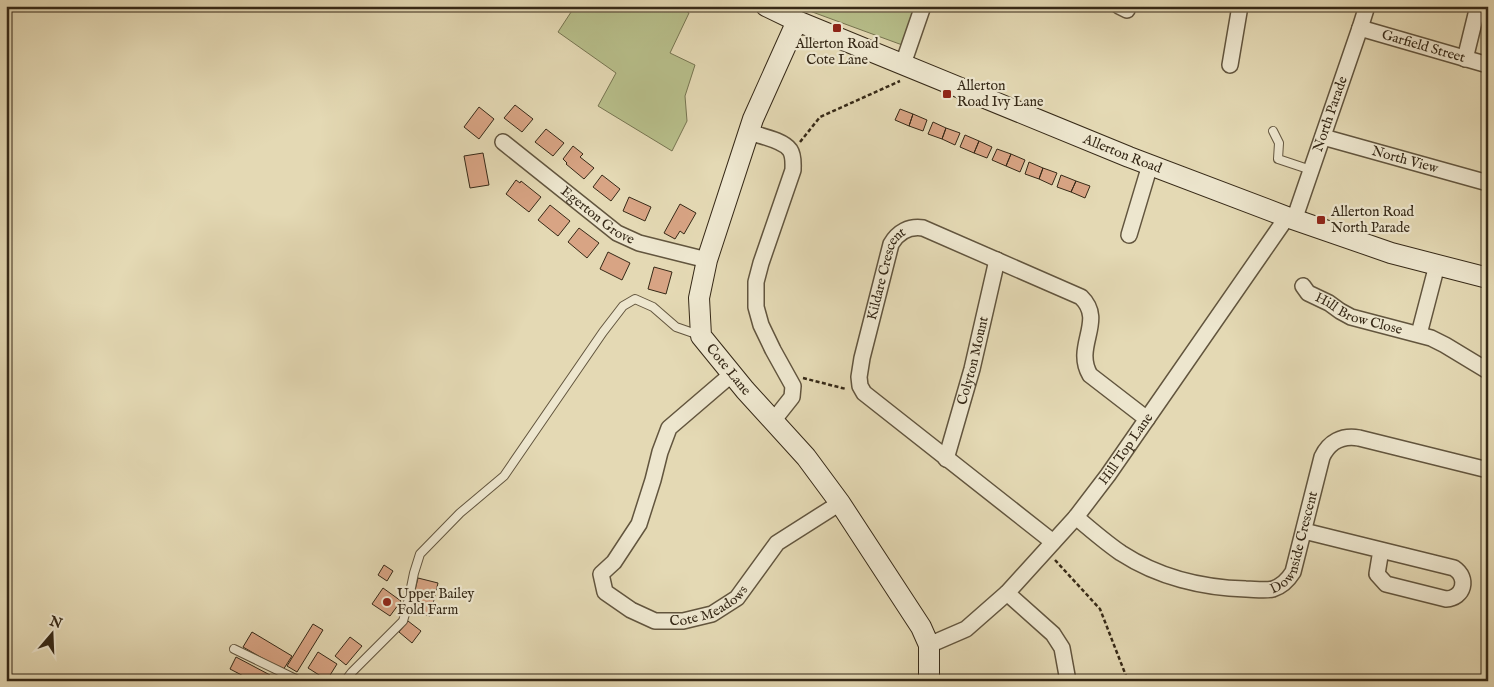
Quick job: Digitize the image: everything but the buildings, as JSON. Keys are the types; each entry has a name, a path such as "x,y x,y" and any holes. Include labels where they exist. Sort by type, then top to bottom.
{"street":[{"name":"Allerton Road","path":"766,6 797,21 1150,165 1291,218 1391,253 1437,265 1486,272"},
{"path":"912,68 923,6"},
{"path":"1230,65 1240,6"},
{"name":"North Parade","path":"1291,218 1323,137 1366,6"},
{"path":"1465,59 1478,6"},
{"name":"Cote Lane","path":"797,21 753,119 706,260 698,298 701,336 806,457 840,503 921,627 929,645 929,681"},
{"name":"Garfield Street","path":"1360,28 1488,65"},
{"path":"749,132 776,140 790,149 793,159 793,170 756,282 756,307 761,325 772,350 793,386 792,397 774,421"},
{"name":"North View","path":"1323,137 1488,183"},
{"name":"Egerton Grove","path":"503,142 617,233 639,244 706,260"},
{"path":"1130,235 1150,165"},
{"name":"Hill Top Lane","path":"929,645 966,629 1007,593 1076,517 1291,218"},
{"name":"Kildare Crescent","path":"864,393 859,382 862,358 891,244 905,230 923,228 1076,295 1085,301 1091,316 1084,356 1086,369 1090,375 1148,419"},
{"name":"Colyton Mount","path":"946,459 972,368 997,260"},
{"name":"Hill Brow Close","path":"1419,334 1437,265"},
{"name":"Hill Brow Close","path":"1303,286 1308,293 1330,303 1351,317 1419,334 1438,341 1488,370"},
{"name":"Cote Meadows","path":"732,374 669,428 639,524 614,562 601,574 605,592 631,610 655,621 683,622 712,614 736,598 777,543 840,503"},
{"path":"864,393 1049,546"},
{"name":"Downside Crescent","path":"1076,517 1122,553 1151,569 1174,577 1225,588 1265,590 1279,586 1293,572 1322,457 1332,443 1345,437 1359,438 1488,470"},
{"path":"1304,531 1454,568 1463,580 1462,590 1455,597 1446,599 1386,584 1378,574 1380,550"},
{"path":"1007,593 1054,634 1062,648 1068,681"}],"lane":[{"path":"1273,130 1279,143 1278,159 1311,170"},
{"path":"345,681 402,621 420,554 460,513 504,476 623,306 635,299 653,307 676,327 701,336"},
{"path":"234,649 300,681"}],"path":[{"path":"791,153 820,117 912,68"},
{"path":"785,373 864,393"},
{"path":"1049,546 1100,609 1128,681"}],"green space":[{"path":"575,6 678,6 689,13 670,53 695,65 685,96 687,121 672,151 598,106 616,73 558,32"},
{"path":"796,6 918,6 905,46"}],"place":[{"name":"Allerton Road Cote Lane","path":"837,28"},
{"name":"Allerton Road Ivy Lane","path":"947,94"},
{"name":"Allerton Road North Parade","path":"1321,220"},
{"name":"Upper Bailey Fold Farm","path":"387,602"}]}
